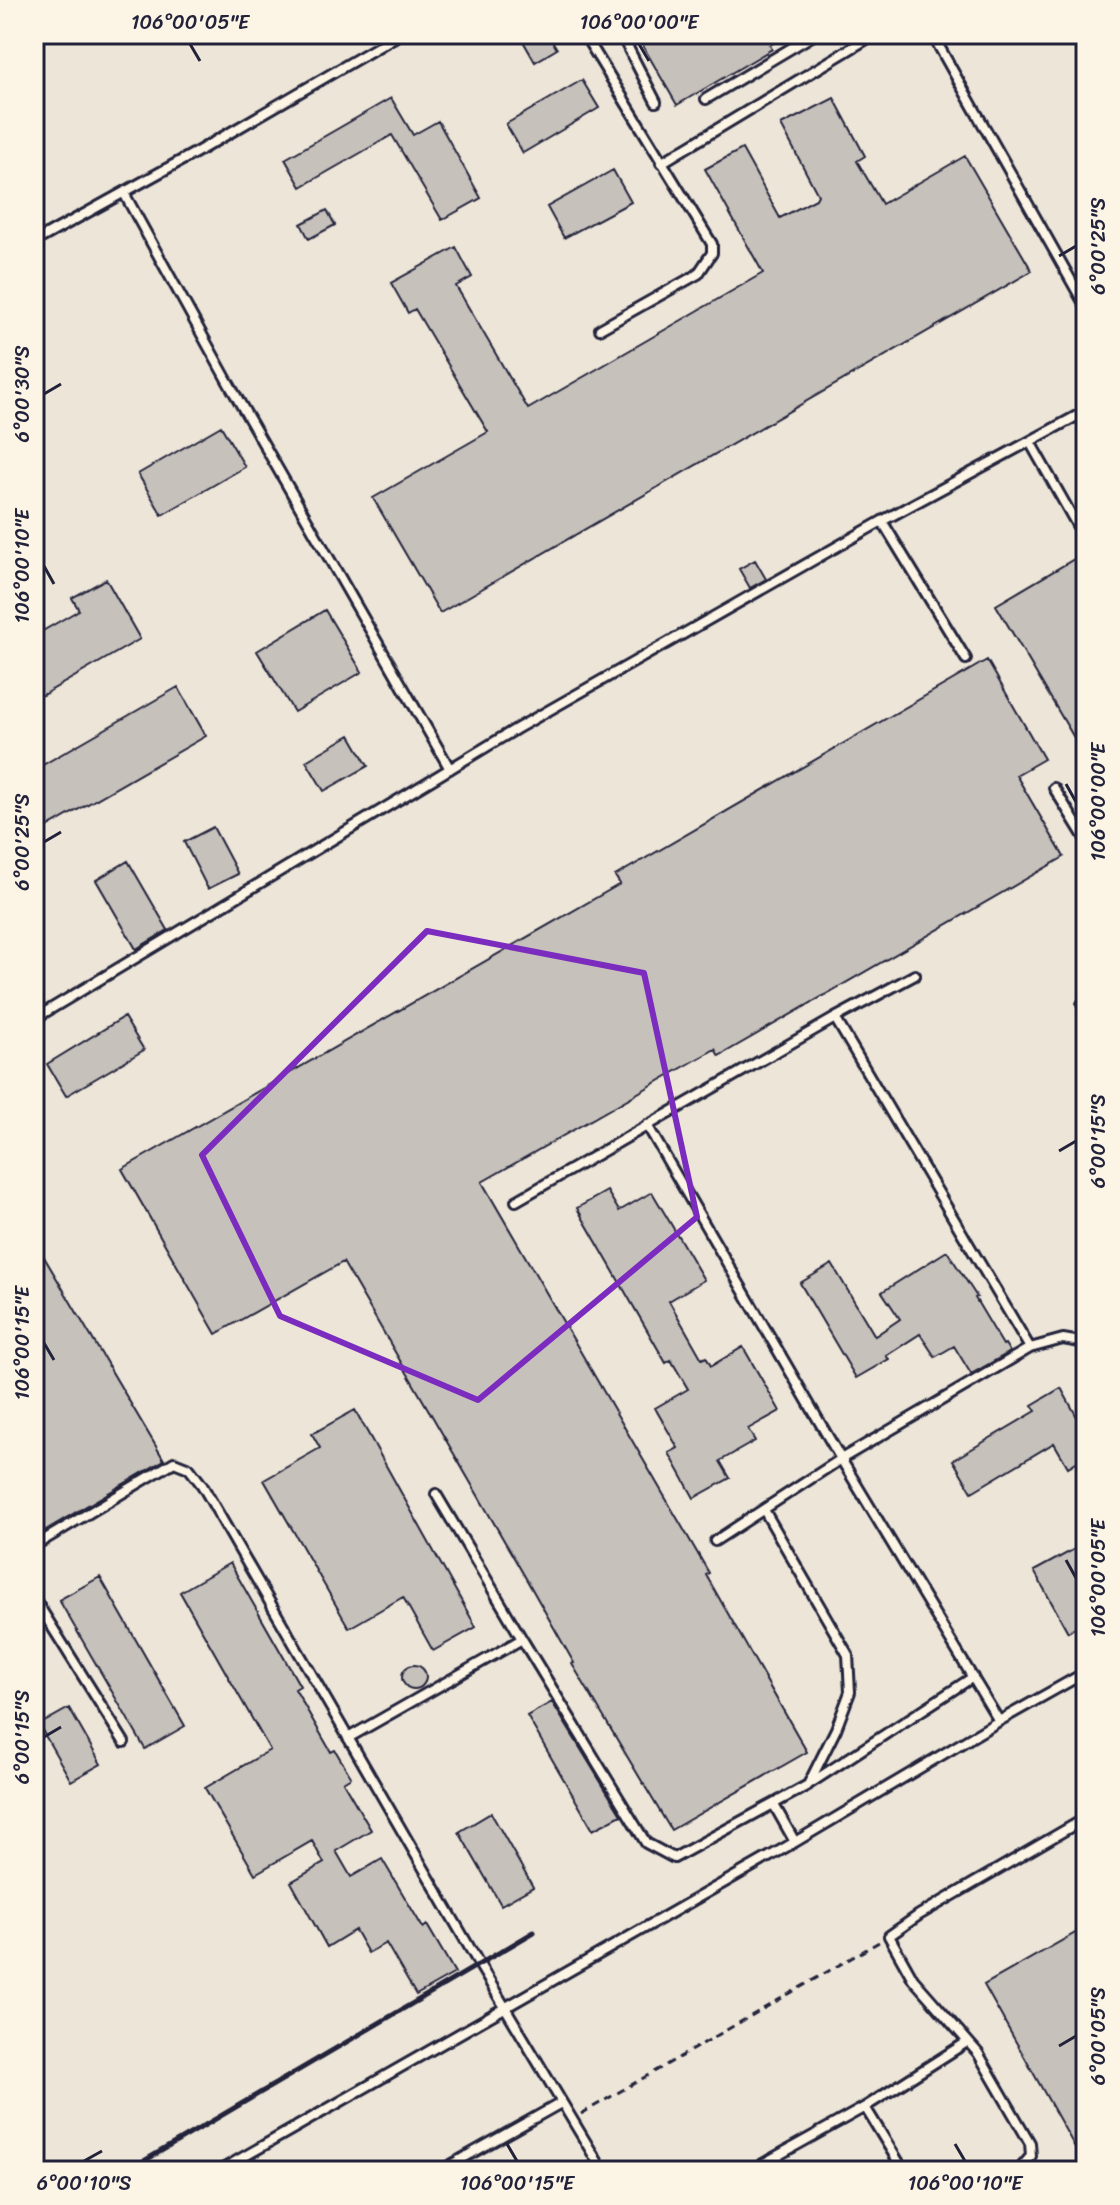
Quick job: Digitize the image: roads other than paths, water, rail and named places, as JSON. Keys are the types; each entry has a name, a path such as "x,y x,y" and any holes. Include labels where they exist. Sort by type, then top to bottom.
{"lane":[{"path":"34,242 400,34"},
{"path":"584,34 712,244 712,253 698,274 600,329"},
{"path":"621,34 656,102"},
{"path":"706,99 815,34"},
{"path":"661,163 875,34"},
{"path":"932,34 1086,307"},
{"path":"124,193 228,382 450,769"},
{"path":"34,1019 450,769 882,521 1086,411"},
{"path":"1030,442 1086,541"},
{"path":"882,521 966,659"},
{"path":"1054,788 1086,840"},
{"path":"516,1201 915,975"},
{"path":"835,1018 1030,1348"},
{"path":"647,1125 841,1459 999,1721"},
{"path":"715,1541 841,1459 1030,1348 1063,1339 1086,1343"},
{"path":"34,1546 174,1462 189,1468 202,1485 603,2171"},
{"path":"436,1494 646,1843 674,1858 808,1785 973,1677"},
{"path":"764,1510 848,1655 850,1692 836,1729 808,1785"},
{"path":"34,1598 124,1742"},
{"path":"348,1738 522,1639"},
{"path":"219,2171 1086,1672"},
{"path":"774,1805 795,1842"},
{"path":"1018,2171 1031,2156 1030,2143 978,2053 913,1979 889,1936 919,1915 1086,1818"},
{"path":"750,2171 865,2107 967,2042"},
{"path":"440,2171 560,2100"},
{"path":"865,2107 904,2171"}],"railway":[{"path":"127,2171 534,1932"}]}
